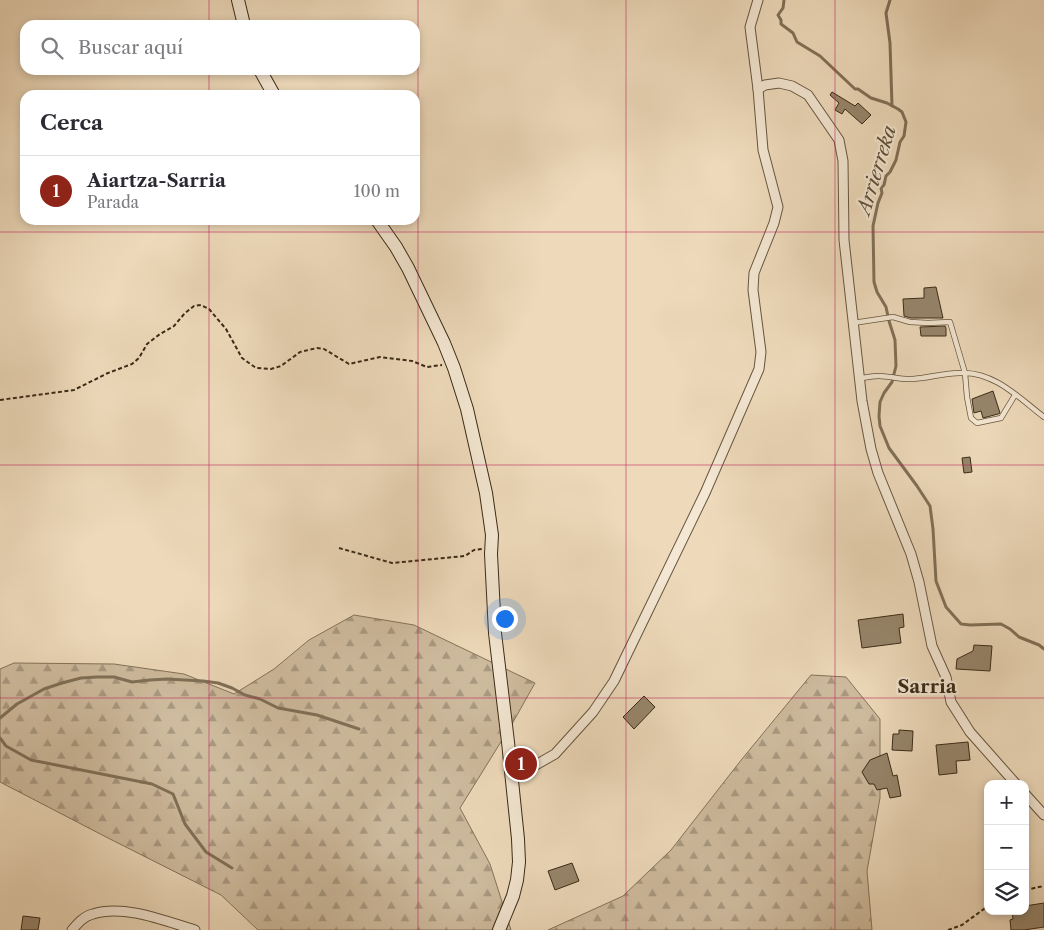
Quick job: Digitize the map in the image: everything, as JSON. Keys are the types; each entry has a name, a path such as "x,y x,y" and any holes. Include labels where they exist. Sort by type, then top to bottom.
{"street":[{"path":"238,0 243,20"},
{"path":"511,773 527,770 555,754 592,712 614,682 706,493 759,369 761,352 753,290 754,273 774,223 778,207 763,150 750,28 758,0"},
{"path":"263,75 271,90"},
{"path":"758,89 765,85 779,84 792,86 808,95 839,140 843,161 844,240 859,378 870,449 911,554 919,582 932,646 946,677 950,702 970,732 1012,780"},
{"path":"381,225 408,268 452,363 463,396 486,492 492,535 495,634 519,862 513,896 499,930"},
{"path":"1029,798 1044,815"},
{"path":"72,930 79,922 92,914 110,910 133,913 195,930"}],"lane":[{"path":"853,323 893,317 910,322 950,322 965,373 971,418 977,423 1001,418 1015,395"},
{"path":"859,378 879,376 914,379 965,373 986,377 999,383 1044,416"}],"path":[{"path":"0,400 74,390 108,373 132,364 139,358 147,344 174,326 194,306 201,304 209,309 226,329 242,358 256,368 271,369 282,366 300,352 317,348 324,349 349,364 380,357 412,361 427,367 452,363"},
{"path":"340,548 392,563 465,556 474,550 492,547"},
{"path":"1029,889 1044,886"},
{"path":"948,930 962,925 984,909"}],"green space":[{"path":"354,615 414,625 535,683 460,808 490,864 511,930 258,930 221,895 0,782 0,669 14,663 114,664 184,674 234,694 274,669 309,640"},
{"path":"811,675 846,677 880,719 880,798 867,871 872,930 548,930 623,896 671,850"}],"building":[{"path":"832,92 855,106 858,103 871,115 862,124 845,109 842,114 835,110 839,103 830,95"},
{"path":"936,287 943,318 911,318 904,316 903,299 924,298 924,288"},
{"path":"945,326 946,336 921,336 920,327"},
{"path":"993,391 1000,413 983,418 981,411 974,413 972,399"},
{"path":"970,457 972,472 964,473 962,458"},
{"path":"903,614 904,627 899,628 901,643 862,648 858,620"},
{"path":"974,645 992,646 990,671 956,669 957,659 973,651"},
{"path":"644,696 655,707 634,729 623,717"},
{"path":"899,730 913,731 912,751 892,750 893,734 899,734"},
{"path":"968,742 970,760 956,761 957,773 939,775 936,745"},
{"path":"887,753 893,776 897,775 901,796 890,798 887,788 877,790 874,784 869,784 862,772 870,760"},
{"path":"572,863 579,881 555,890 548,871"},
{"path":"1044,903 1044,927 1011,930 1010,920 1013,919 1012,915 1029,915 1029,905"},
{"path":"23,916 40,918 38,930 21,930"}],"waterway":[{"name":"Arrierreka","path":"784,0 783,8 778,15 781,24 793,33 797,42 820,56 855,89 898,109 902,112 906,122 904,136 900,142 896,160 881,188 882,193 873,226 874,282 877,292 886,307 895,340 896,366 892,382 880,402 879,416 880,426 889,448 930,506 936,581 946,607 961,624 1001,624 1019,637 1044,649"},
{"path":"890,0 886,13 890,43 892,106"},
{"path":"0,718 17,704 44,689 81,678 114,677 132,682 167,679 218,683 278,708 317,715 359,729"},
{"path":"0,738 6,746 31,760 152,784 173,794 185,824 206,852 232,868"}],"place":[{"name":"Aiartza-Sarria","path":"521,764"}],"district":[{"name":"Sarria","path":"927,686"}]}
